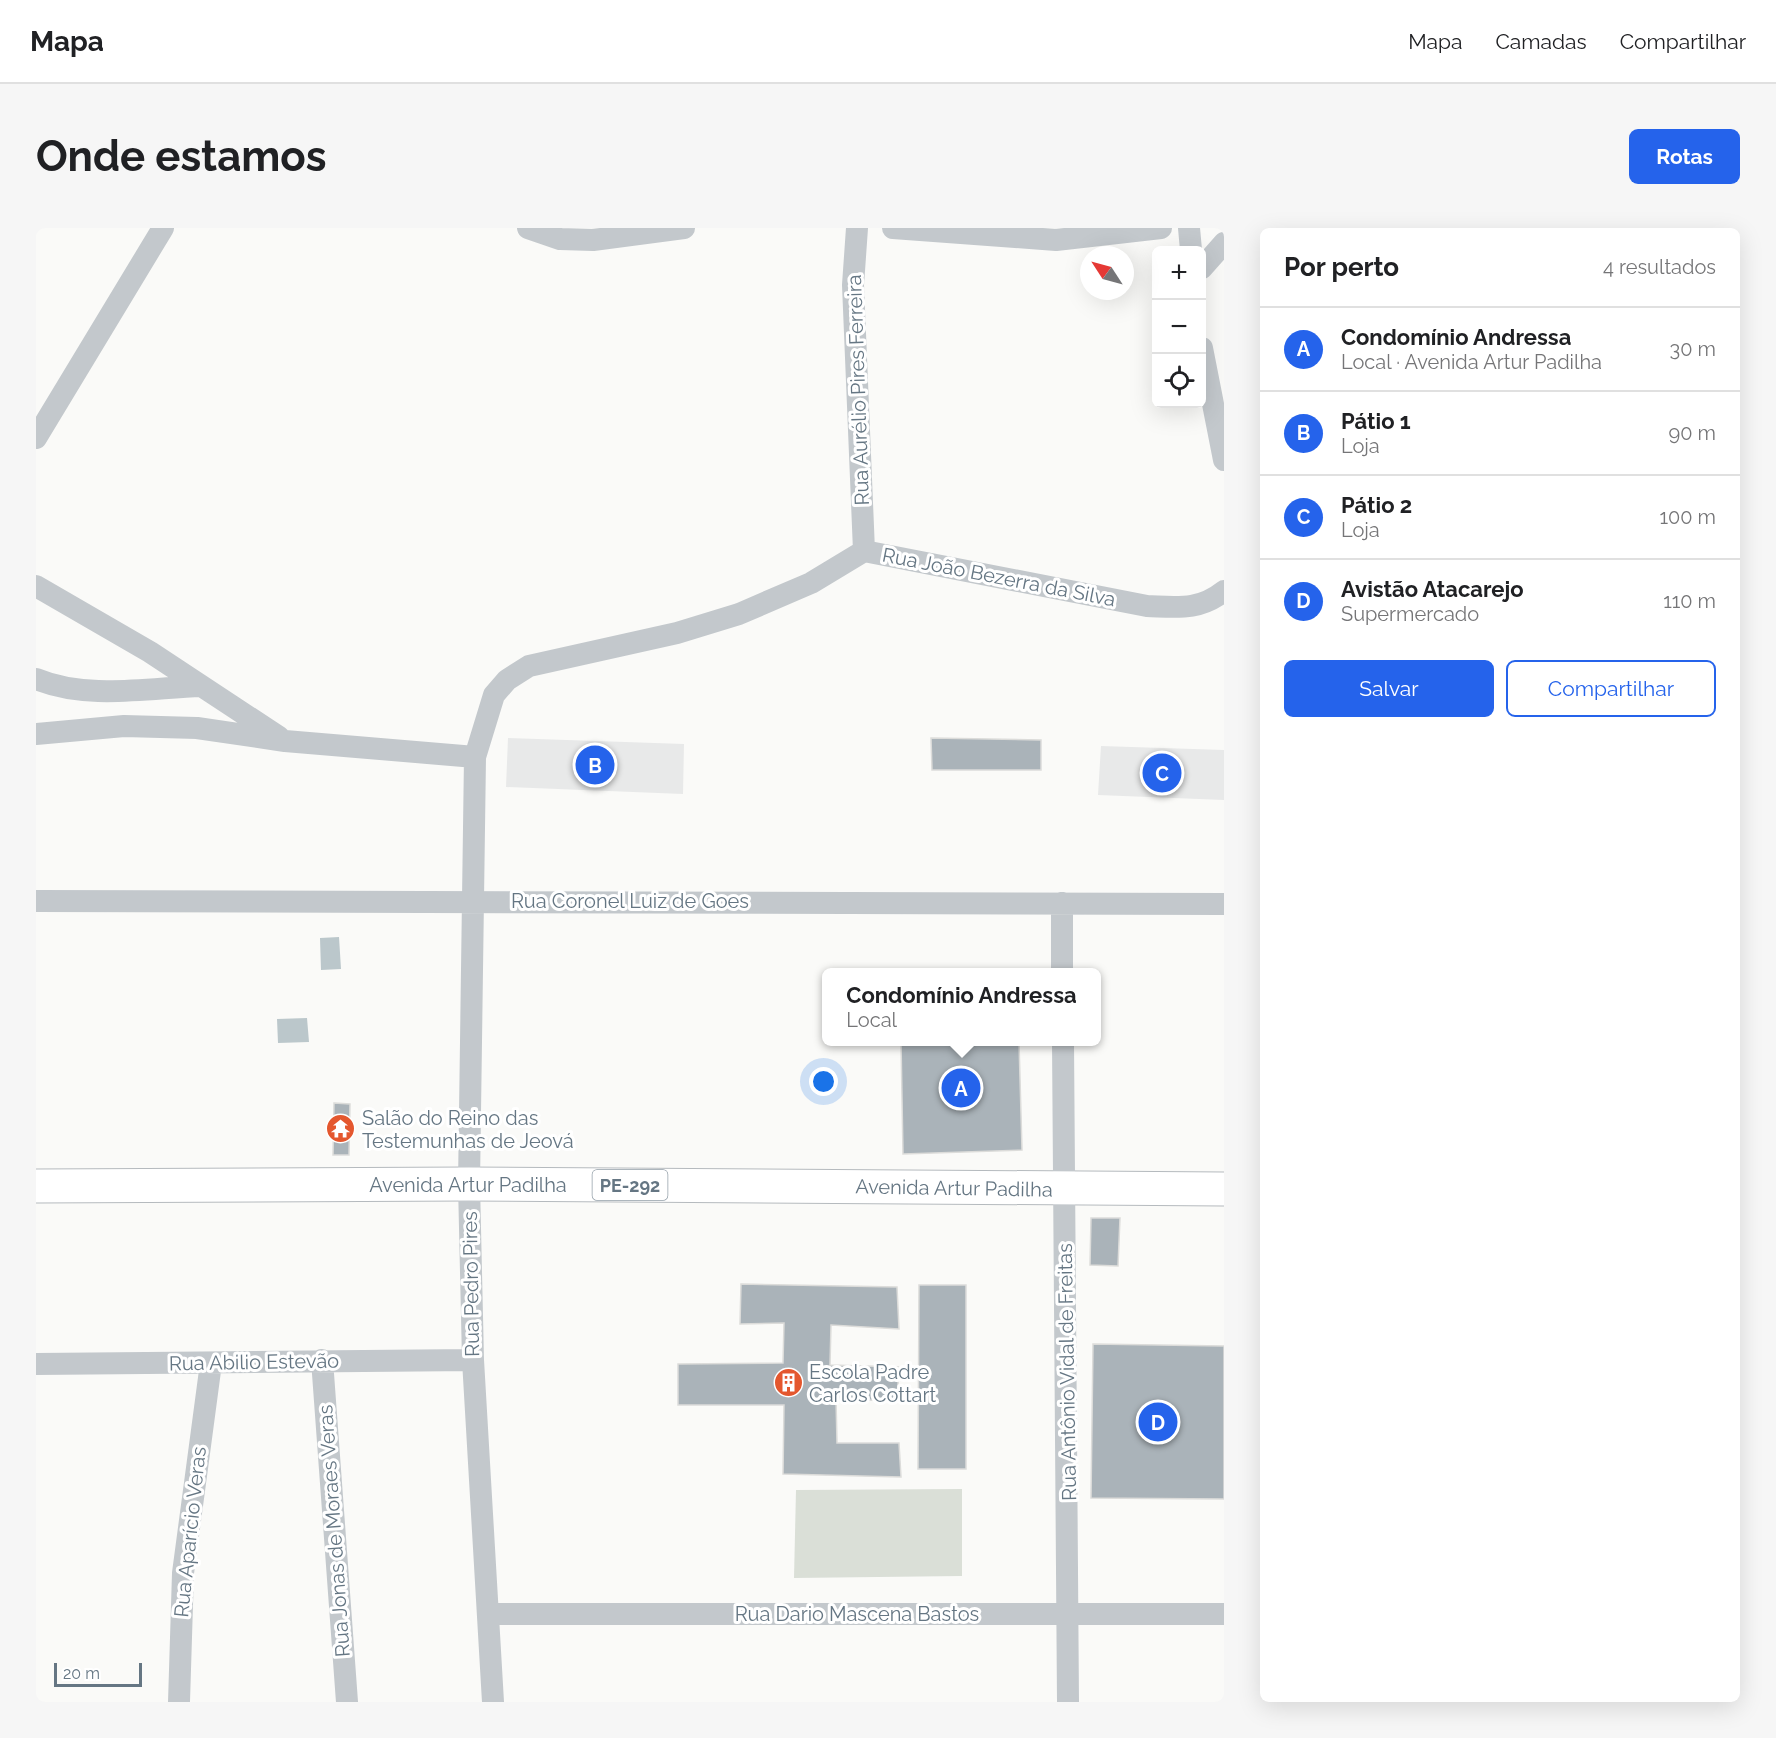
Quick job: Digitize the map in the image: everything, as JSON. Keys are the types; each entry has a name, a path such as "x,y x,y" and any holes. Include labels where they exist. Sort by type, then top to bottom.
{"main road":[{"name":"Avenida Artur Padilha","path":"36,1186 469,1184 1065,1190 1224,1189"}],"street":[{"path":"36,438 163,228"},
{"path":"528,228 560,239 593,240 684,228"},
{"name":"Rua Aurélio Pires Ferreira","path":"857,228 853,285 864,551"},
{"path":"893,228 1056,240 1161,228"},
{"path":"1189,228 1191,246"},
{"path":"1206,263 1224,243"},
{"path":"1203,354 1224,460"},
{"name":"Rua João Bezerra da Silva","path":"538,662 602,651 740,614 811,583 864,551 1147,606 1184,608 1210,602 1224,591"},
{"path":"36,586 150,652 285,741"},
{"name":"Rua Pedro Pires","path":"494,1702 473,1360 469,1184 475,757 494,695 507,680 538,662"},
{"path":"36,679 53,686 88,691 201,686"},
{"path":"36,734 124,726 197,728 285,741 475,757"},
{"name":"Rua Coronel Luiz de Goes","path":"36,901 1224,904"},
{"path":"1062,903 1062,968"},
{"name":"Rua Antônio Vidal de Freitas","path":"1063,1046 1068,1702"},
{"name":"Rua Jonas de Moraes Veras","path":"322,1360 347,1702"},
{"name":"Rua Abilio Estevão","path":"36,1364 473,1360"},
{"name":"Rua Aparício Veras","path":"179,1702 179,1629 183,1573 190,1504 211,1363"},
{"name":"Rua Dario Mascena Bastos","path":"490,1614 1224,1614"}],"shaded area":[{"path":"508,738 684,744 683,794 506,787"},
{"path":"1101,746 1224,750 1224,800 1098,795"},
{"path":"339,937 341,969 321,970 320,938"},
{"path":"307,1018 309,1042 278,1043 277,1019"},
{"path":"962,1489 962,1576 794,1578 796,1490"}],"building":[{"path":"931,738 1041,740 1041,770 932,770"},
{"path":"901,1046 1019,1046 1022,1150 903,1154"},
{"name":"Salão do Reino das Testemunhas de Jeová","path":"334,1103 350,1104 349,1155 333,1155"},
{"path":"1091,1218 1120,1218 1118,1266 1090,1265"},
{"name":"Escola Padre Carlos Cottart","path":"741,1284 897,1287 899,1329 831,1325 830,1365 899,1367 897,1401 836,1399 837,1443 899,1443 901,1477 783,1474 784,1405 678,1405 678,1364 783,1363 784,1323 740,1324"},
{"path":"919,1285 966,1285 966,1469 918,1469"},
{"path":"1093,1344 1224,1346 1224,1499 1091,1498"}],"place":[{"name":"Pátio 1","path":"595,765"},
{"name":"Pátio 2","path":"1162,773"},
{"name":"Condomínio Andressa","path":"961,1088"},
{"name":"Salão do Reino das Testemunhas de Jeová","path":"341,1129"},
{"name":"Escola Padre Carlos Cottart","path":"788,1383"},
{"name":"Avistão Atacarejo","path":"1158,1422"}]}
